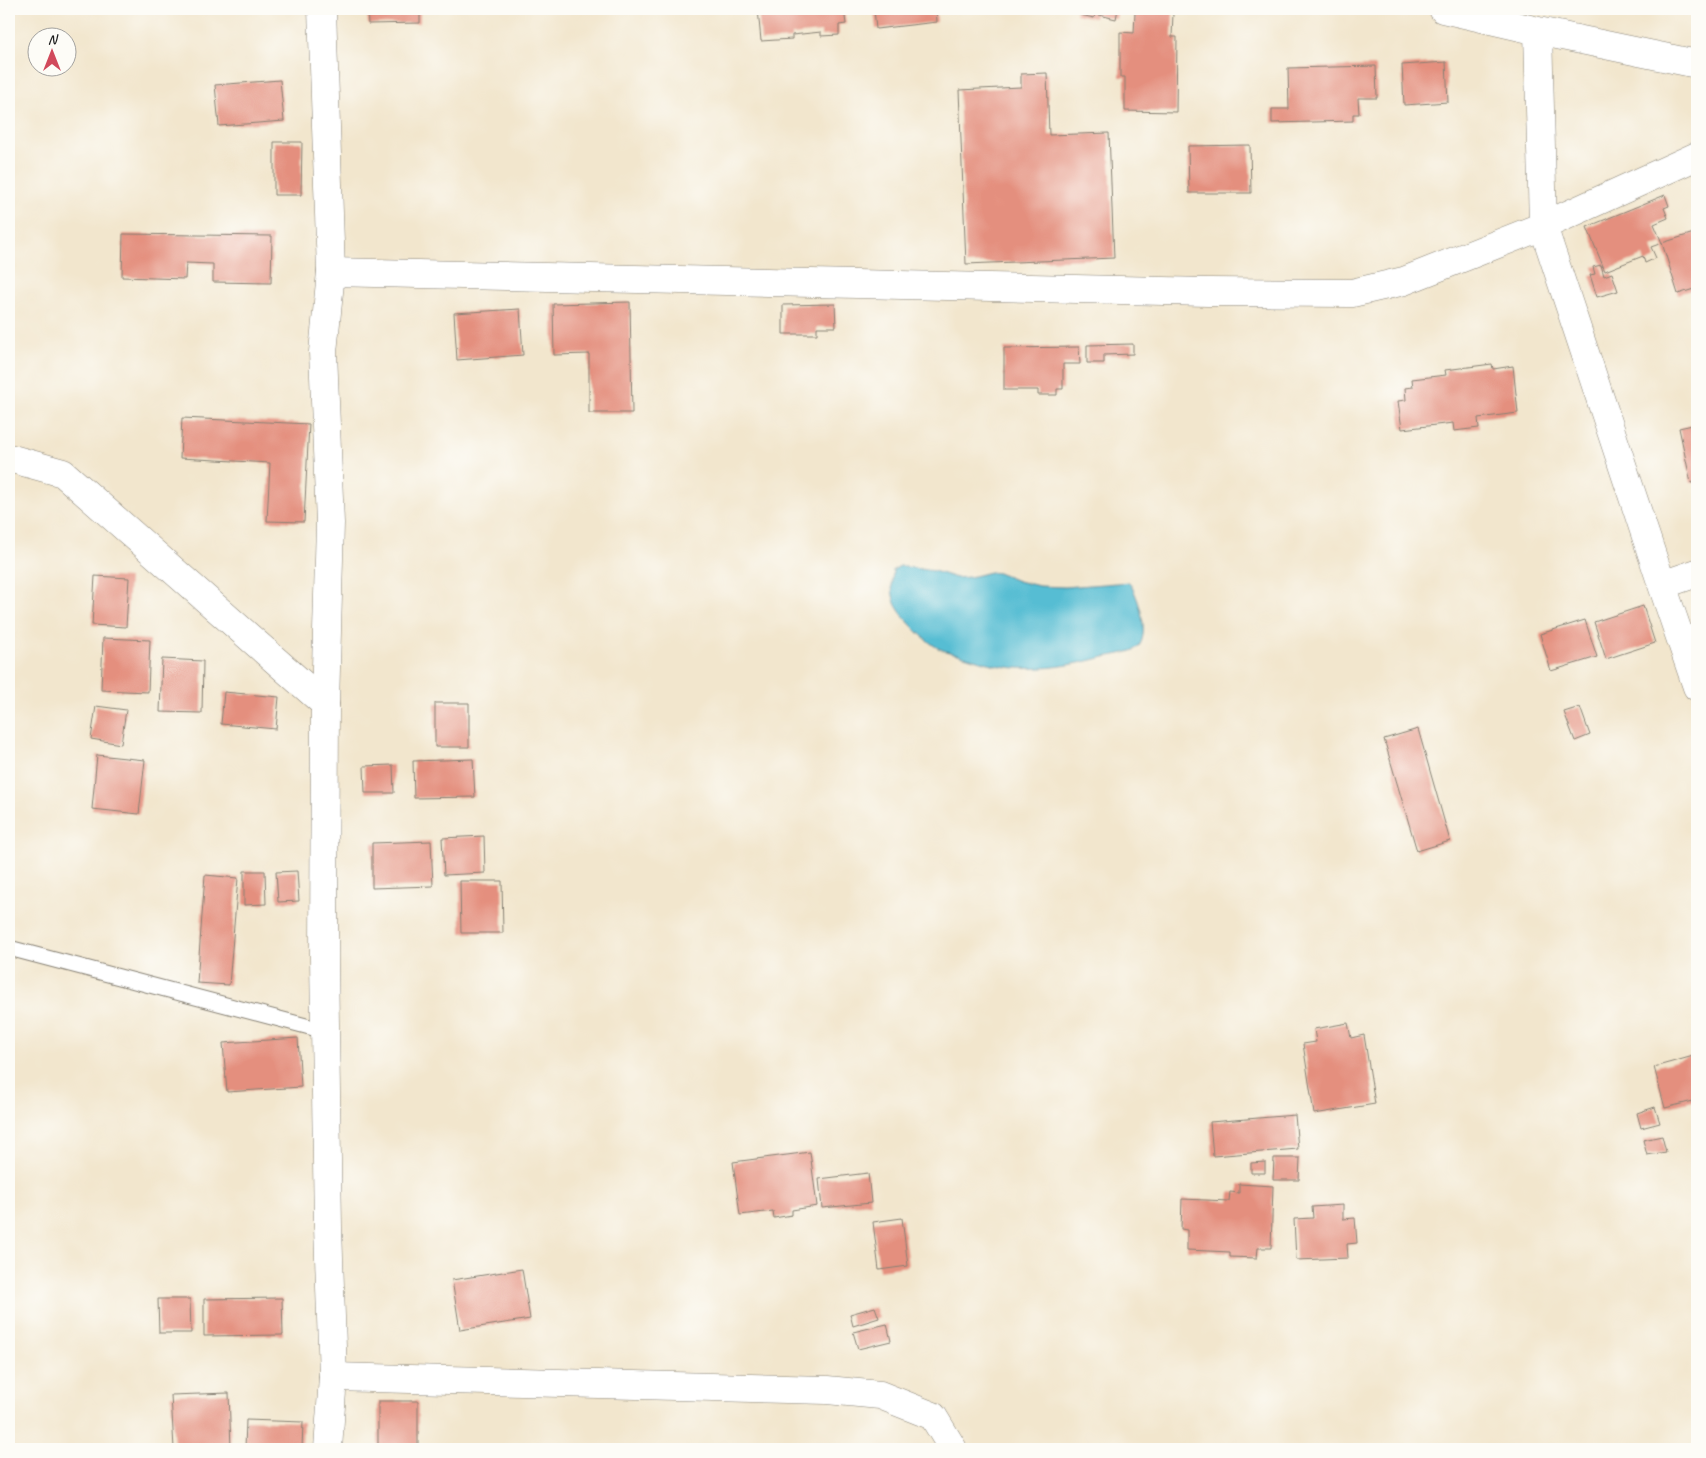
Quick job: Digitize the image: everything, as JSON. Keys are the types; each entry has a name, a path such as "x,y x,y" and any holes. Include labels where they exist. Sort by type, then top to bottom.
{"street":[{"path":"322,9 331,272 323,352 330,524 325,704 325,1031 333,1377 328,1449"},
{"path":"1443,9 1538,32 1697,64"},
{"path":"1538,32 1543,226 1697,687"},
{"path":"331,272 1208,292 1352,293 1404,281 1543,226 1697,156"},
{"path":"9,458 63,473 325,704"},
{"path":"1662,585 1697,573"},
{"path":"333,1377 827,1390 880,1395 933,1416 953,1449"}],"lane":[{"path":"9,948 325,1031"}],"water":[{"path":"900,566 934,571 956,578 990,572 998,573 1018,581 1039,586 1065,587 1129,582 1133,588 1142,616 1143,635 1141,643 1136,649 1124,653 1048,668 1002,666 940,649 915,629 895,603 892,591 893,570"}],"building":[{"path":"367,9 420,9 420,23 368,24"},
{"path":"758,9 844,9 846,24 839,25 839,35 821,36 821,32 792,35 792,39 761,41"},
{"path":"874,9 936,9 937,22 876,29"},
{"path":"1077,9 1118,9 1116,19 1095,14 1094,18 1076,14"},
{"path":"1135,12 1173,13 1172,37 1177,37 1176,112 1125,111 1125,77 1120,77 1120,32 1134,33"},
{"path":"1446,62 1448,102 1404,105 1402,65"},
{"path":"1376,66 1377,98 1358,98 1359,114 1353,114 1353,121 1272,123 1272,109 1289,109 1288,68"},
{"path":"1047,73 1049,135 1109,133 1114,258 966,264 959,90 1021,87 1021,74"},
{"path":"280,80 284,121 219,126 215,85"},
{"path":"274,142 302,142 301,195 274,195"},
{"path":"1250,145 1251,193 1189,193 1188,146"},
{"path":"1665,195 1669,206 1664,208 1668,218 1654,224 1662,243 1651,247 1656,258 1645,263 1643,256 1605,271 1587,227"},
{"path":"1697,232 1697,288 1678,294 1662,243"},
{"path":"123,234 272,236 271,283 213,282 213,264 186,263 185,279 122,277"},
{"path":"1601,265 1604,276 1612,273 1618,291 1597,297 1590,275 1595,274 1593,267"},
{"path":"630,302 632,413 589,413 589,354 554,355 553,304"},
{"path":"835,304 836,327 817,327 817,334 783,334 783,305"},
{"path":"520,309 523,355 457,360 454,313"},
{"path":"1133,344 1133,354 1104,355 1104,363 1087,363 1087,345"},
{"path":"1079,347 1080,364 1063,364 1063,389 1057,389 1057,395 1038,395 1038,390 1004,390 1004,348"},
{"path":"1492,364 1493,369 1513,366 1518,413 1478,418 1479,428 1454,431 1453,423 1402,429 1398,401 1406,400 1405,388 1413,387 1412,379 1446,375 1445,370"},
{"path":"182,418 309,424 304,522 267,521 270,463 180,458"},
{"path":"1697,424 1697,482 1691,483 1679,428"},
{"path":"95,576 129,578 126,627 92,625"},
{"path":"1643,606 1655,643 1606,659 1594,622"},
{"path":"1585,620 1597,657 1551,671 1540,634"},
{"path":"103,638 150,640 148,692 101,690"},
{"path":"162,659 203,661 202,713 160,712"},
{"path":"224,692 279,697 276,729 221,724"},
{"path":"435,703 469,703 469,747 435,747"},
{"path":"96,706 126,710 121,744 91,739"},
{"path":"1580,707 1590,735 1575,741 1564,712"},
{"path":"1418,729 1450,841 1417,851 1384,739"},
{"path":"97,755 145,760 139,814 92,809"},
{"path":"473,759 475,797 414,798 413,761"},
{"path":"393,765 394,793 365,793 364,766"},
{"path":"484,836 485,873 444,875 442,838"},
{"path":"431,841 433,886 372,888 372,843"},
{"path":"244,871 265,871 266,904 244,905"},
{"path":"297,871 299,901 278,902 276,872"},
{"path":"205,875 238,878 229,985 197,983"},
{"path":"460,881 502,881 503,933 461,933"},
{"path":"1348,1023 1351,1038 1364,1035 1375,1104 1314,1114 1303,1044 1316,1042 1314,1029"},
{"path":"298,1038 301,1087 227,1092 223,1043"},
{"path":"1697,1055 1697,1100 1665,1108 1654,1067"},
{"path":"1655,1107 1660,1123 1641,1128 1637,1113"},
{"path":"1295,1115 1298,1149 1213,1156 1210,1122"},
{"path":"1662,1136 1666,1152 1647,1155 1643,1140"},
{"path":"810,1152 817,1206 792,1210 792,1215 774,1218 773,1211 740,1215 733,1162"},
{"path":"1274,1158 1300,1158 1299,1180 1273,1180"},
{"path":"1265,1162 1265,1173 1251,1173 1251,1163"},
{"path":"868,1173 871,1203 822,1208 819,1179"},
{"path":"1239,1184 1273,1186 1271,1248 1258,1248 1257,1258 1230,1257 1230,1252 1187,1250 1187,1230 1181,1229 1182,1199 1229,1201 1230,1192 1239,1193"},
{"path":"1343,1205 1343,1219 1355,1218 1357,1243 1347,1244 1348,1258 1296,1260 1294,1219 1313,1218 1312,1207"},
{"path":"902,1218 908,1266 879,1270 873,1222"},
{"path":"522,1269 530,1319 460,1330 452,1280"},
{"path":"282,1298 283,1335 204,1336 204,1299"},
{"path":"158,1299 190,1299 191,1333 159,1333"},
{"path":"875,1307 879,1318 853,1326 850,1314"},
{"path":"887,1324 891,1341 858,1349 853,1332"},
{"path":"229,1393 231,1449 174,1449 171,1395"},
{"path":"378,1401 418,1401 418,1449 378,1449"},
{"path":"246,1420 303,1422 302,1449 245,1449"}]}
